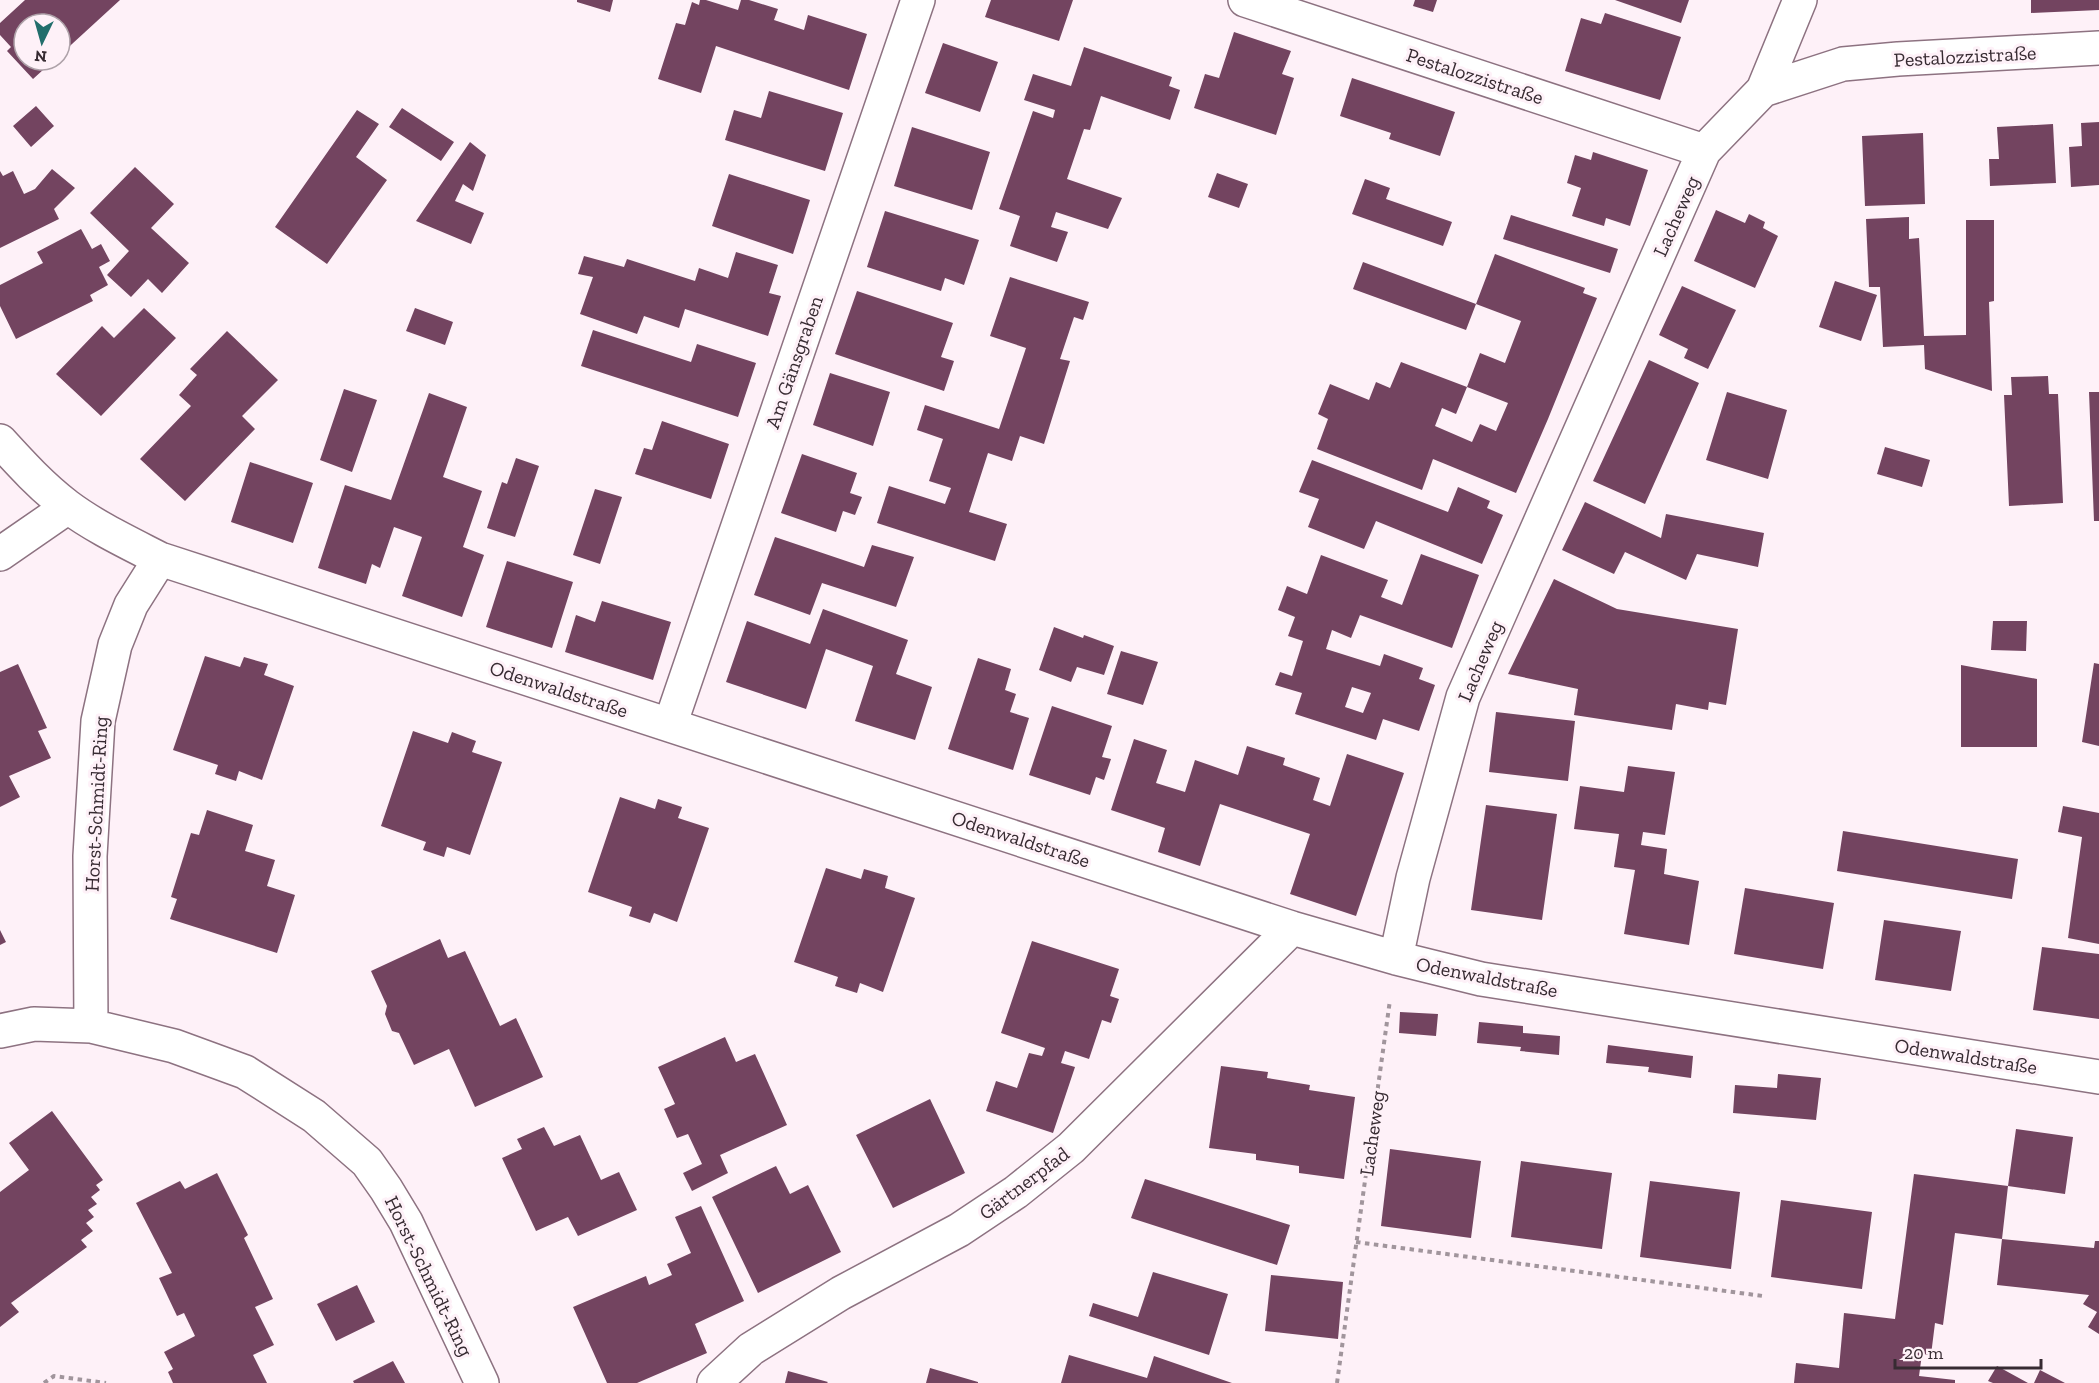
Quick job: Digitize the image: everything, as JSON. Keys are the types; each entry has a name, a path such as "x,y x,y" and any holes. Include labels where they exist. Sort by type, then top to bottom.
{"street":[{"name":"Am Gänsgraben","path":"670,725 918,0"},
{"name":"Pestalozzistraße","path":"1245,0 1704,152"},
{"name":"Lacheweg","path":"1396,958 1415,867 1463,697 1704,152 1763,90 1800,0"},
{"name":"Pestalozzistraße","path":"1763,90 1843,64 2099,48"},
{"name":"Odenwaldstraße","path":"0,441 35,479 68,507 114,536 160,559 1292,928 1396,958 1481,979 2099,1077"},
{"path":"0,554 68,507"},
{"name":"Horst-Schmidt-Ring","path":"91,1026 90,856 98,721 115,645 131,605 160,559"},
{"name":"Gärtnerpfad","path":"714,1383 751,1349 841,1293 959,1230 1016,1192 1071,1148 1292,928"},
{"name":"Horst-Schmidt-Ring","path":"0,1031 34,1024 91,1026 174,1046 244,1071 314,1116 341,1137 367,1162 386,1189 406,1222 482,1383"}],"path":[{"name":"Lacheweg","path":"1337,1383 1396,958"},
{"path":"1356,1242 1763,1296"},
{"path":"44,1383 54,1376 106,1383"}],"building":[{"path":"25,0 120,0 72,44 72,12 12,12 12,56 7,51 11,47 0,35 0,23"},
{"path":"577,0 613,0 610,12 577,2"},
{"path":"700,0 738,10 741,0 749,0 778,9 774,20 804,30 808,15 867,34 849,90 716,46 701,93 658,79 676,23 685,25 692,2 699,5"},
{"path":"991,0 1073,0 1059,41 985,17"},
{"path":"1415,0 1437,0 1433,12 1413,6"},
{"path":"1615,0 1689,0 1681,23"},
{"path":"2031,0 2099,0 2099,10 2031,13"},
{"path":"1605,13 1681,37 1660,100 1565,71 1581,18 1601,24"},
{"path":"1234,32 1291,51 1282,74 1294,78 1276,135 1194,108 1205,74 1219,78"},
{"path":"943,43 998,62 980,112 925,93"},
{"path":"1084,47 1172,77 1169,86 1180,90 1170,120 1101,96 1090,130 1084,129 1067,179 1122,198 1108,229 1056,212 1051,227 1068,232 1057,262 1010,246 1020,216 999,209 1033,111 1053,118 1055,110 1024,100 1033,74 1071,86"},
{"path":"26,72 41,72 33,79"},
{"path":"1352,78 1455,112 1440,156 1389,139 1391,133 1340,116"},
{"path":"769,91 843,113 825,171 725,140 734,110 761,118"},
{"path":"36,106 54,126 31,147 13,126"},
{"path":"402,108 454,142 441,161 389,127"},
{"path":"357,110 379,124 356,157 387,180 327,264 275,227"},
{"path":"2099,122 2099,185 2071,187 2069,147 2082,146 2081,123"},
{"path":"2053,124 2056,183 1990,186 1989,159 1999,159 1997,127"},
{"path":"912,127 990,152 972,210 894,186"},
{"path":"1923,133 1925,204 1865,206 1862,136"},
{"path":"470,142 486,155 473,191 463,184 455,201 484,213 471,244 416,221"},
{"path":"1593,152 1648,170 1630,226 1606,218 1604,226 1572,216 1581,188 1567,183 1575,155 1591,160"},
{"path":"135,167 174,204 151,228 189,263 162,293 148,279 131,297 107,275 129,251 90,213"},
{"path":"52,169 75,188 54,209 59,219 0,248 0,171 3,176 13,171 24,194 35,189"},
{"path":"1217,173 1248,184 1239,208 1208,197"},
{"path":"729,174 810,200 793,254 712,226"},
{"path":"1365,179 1390,188 1386,199 1452,222 1443,246 1352,214"},
{"path":"1716,210 1745,223 1749,214 1765,222 1763,228 1778,236 1755,288 1694,261"},
{"path":"885,211 979,240 964,285 945,278 941,291 867,267"},
{"path":"1511,215 1618,249 1610,273 1503,239"},
{"path":"1909,217 1909,239 1919,238 1924,336 1966,335 1966,220 1994,220 1994,301 1989,302 1992,391 1925,369 1924,345 1883,347 1880,287 1869,287 1866,219"},
{"path":"81,229 92,249 101,244 110,261 99,267 108,285 90,295 93,301 16,339 0,306 0,285 43,263 37,252"},
{"path":"736,252 778,265 769,293 781,296 768,336 685,309 679,328 644,316 637,334 580,314 593,277 578,274 584,256 624,267 627,259 695,281 699,268 728,278"},
{"path":"1495,254 1585,288 1583,293 1597,298 1516,493 1433,459 1422,490 1317,449 1328,419 1318,414 1330,384 1369,400 1376,382 1390,388 1401,362 1467,387 1480,353 1505,363 1521,321 1476,304","holes":["1467,387 1508,403 1496,431 1480,424 1472,442 1435,426 1442,408 1456,414"]},
{"path":"1363,262 1476,304 1466,330 1353,289"},
{"path":"1010,277 1089,302 1083,320 1074,317 1060,359 1070,361 1044,444 1020,436 1012,461 988,453 969,512 1007,524 995,561 877,523 889,486 945,504 951,488 929,481 943,439 917,430 925,405 999,429 1026,348 990,336"},
{"path":"1835,281 1877,295 1861,341 1819,327"},
{"path":"1682,286 1736,310 1708,369 1684,358 1688,349 1659,335"},
{"path":"857,291 953,323 941,357 954,361 944,391 835,354"},
{"path":"144,308 176,338 101,416 56,374 102,326 114,338"},
{"path":"415,308 453,322 445,345 406,331"},
{"path":"593,330 691,362 697,344 756,363 738,417 581,366"},
{"path":"227,331 278,380 242,416 255,429 185,501 140,459 191,406 179,395 197,375 190,369"},
{"path":"1649,360 1699,383 1645,504 1593,481"},
{"path":"830,373 890,392 873,446 813,425"},
{"path":"2048,376 2049,394 2058,394 2063,503 2009,506 2004,395 2012,395 2011,377"},
{"path":"344,389 377,400 352,472 320,460"},
{"path":"1727,392 1787,410 1768,479 1706,460"},
{"path":"2089,392 2099,392 2099,521 2094,521"},
{"path":"429,393 467,407 443,477 482,491 463,547 484,555 462,617 402,596 422,537 394,527 380,568 372,564 366,584 318,568 345,485 391,500"},
{"path":"662,421 729,444 711,499 635,474 644,448 652,450"},
{"path":"1885,447 1930,460 1922,487 1877,474"},
{"path":"802,454 857,473 850,493 862,497 855,515 843,511 836,532 781,513"},
{"path":"516,458 539,466 515,537 487,528 502,482 507,484"},
{"path":"1312,460 1448,512 1458,487 1490,501 1487,508 1503,515 1482,564 1376,521 1364,549 1308,527 1319,499 1299,492"},
{"path":"250,462 313,483 293,543 231,522"},
{"path":"595,489 622,497 600,564 573,555"},
{"path":"1585,502 1661,538 1666,514 1764,533 1758,567 1697,554 1686,580 1625,552 1614,574 1562,550"},
{"path":"775,537 864,567 872,545 914,557 896,607 822,583 810,615 754,595"},
{"path":"1421,554 1479,575 1452,648 1360,615 1351,638 1332,630 1326,649 1380,666 1384,654 1423,668 1419,679 1435,685 1419,731 1383,719 1376,740 1295,714 1302,693 1275,685 1280,672 1292,676 1303,641 1288,636 1295,617 1278,610 1287,586 1307,594 1321,555 1388,580 1381,597 1402,605","holes":["1352,687 1371,693 1363,713 1345,707"]},
{"path":"507,561 573,582 552,648 486,627"},
{"path":"1554,579 1617,609 1738,629 1726,705 1709,702 1708,710 1676,704 1672,730 1574,715 1578,689 1508,674"},
{"path":"602,601 671,622 653,680 565,652 576,615 595,622"},
{"path":"823,609 908,640 896,674 932,687 915,740 855,721 873,666 826,649 806,709 726,682 747,621 810,644"},
{"path":"1993,621 2027,621 2026,651 1991,650"},
{"path":"1054,627 1114,646 1104,675 1077,667 1071,682 1039,670"},
{"path":"1121,651 1158,662 1143,705 1107,694"},
{"path":"205,656 240,667 244,657 268,664 264,675 294,686 262,780 239,771 236,781 215,774 218,765 173,750"},
{"path":"978,658 1011,669 1005,690 1016,694 1010,712 1029,718 1013,770 948,749"},
{"path":"2094,663 2099,664 2099,746 2082,742"},
{"path":"18,664 47,728 38,731 51,758 9,776 20,797 0,807 0,672"},
{"path":"1961,665 2037,679 2037,747 1961,747"},
{"path":"1052,706 1112,726 1102,757 1111,759 1104,780 1096,777 1090,795 1029,775"},
{"path":"1496,712 1575,721 1568,781 1489,772"},
{"path":"413,731 448,743 452,732 476,741 472,752 502,762 470,855 447,847 444,857 423,850 426,842 381,826"},
{"path":"1134,739 1167,750 1156,783 1185,792 1195,760 1238,775 1247,746 1285,758 1283,765 1320,778 1313,800 1330,806 1347,754 1404,773 1356,916 1290,894 1310,834 1220,804 1200,866 1158,852 1165,828 1111,810"},
{"path":"1628,766 1675,772 1665,835 1643,832 1641,845 1667,849 1664,874 1699,881 1689,945 1624,934 1635,870 1614,867 1619,834 1574,829 1580,786 1624,792"},
{"path":"620,797 655,809 658,799 682,807 678,818 709,828 677,922 654,913 650,923 629,916 632,907 588,892"},
{"path":"1486,805 1557,814 1542,920 1471,910"},
{"path":"2063,806 2099,813 2099,944 2068,938 2082,837 2058,832"},
{"path":"207,810 253,825 245,851 275,860 267,886 295,895 277,953 170,919 177,899 171,897 191,833 199,835"},
{"path":"1843,831 2018,859 2012,899 1837,871"},
{"path":"826,868 861,879 864,869 888,876 885,888 915,898 883,992 860,983 857,993 835,986 838,977 794,962"},
{"path":"1745,888 1834,903 1823,969 1734,954"},
{"path":"1884,920 1961,931 1951,991 1875,980"},
{"path":"0,930 6,942 0,945"},
{"path":"440,939 448,958 465,951 500,1026 516,1018 543,1077 475,1107 449,1049 414,1065 399,1033 392,1031 385,1014 387,1006 371,971"},
{"path":"1032,941 1119,969 1110,996 1119,999 1111,1023 1102,1020 1089,1059 1065,1051 1061,1063 1075,1067 1053,1133 986,1111 996,1081 1017,1088 1029,1053 1042,1056 1045,1048 1001,1033"},
{"path":"2042,947 2099,954 2099,1019 2033,1010"},
{"path":"1400,1012 1438,1014 1436,1036 1399,1033"},
{"path":"1479,1022 1523,1026 1523,1033 1560,1036 1559,1055 1520,1051 1521,1047 1477,1043"},
{"path":"725,1037 736,1062 755,1054 787,1125 720,1155 728,1173 692,1191 683,1173 702,1164 688,1134 677,1138 664,1109 675,1104 658,1067"},
{"path":"1608,1045 1693,1056 1691,1078 1648,1072 1649,1067 1606,1063"},
{"path":"1221,1066 1268,1072 1267,1078 1310,1085 1309,1090 1355,1097 1344,1179 1299,1173 1299,1166 1256,1160 1256,1154 1209,1148"},
{"path":"1778,1074 1821,1078 1816,1120 1733,1113 1735,1085 1777,1088"},
{"path":"930,1099 965,1173 893,1208 856,1135"},
{"path":"52,1111 103,1180 96,1185 100,1190 91,1197 97,1204 88,1210 94,1217 86,1223 93,1231 81,1240 87,1247 11,1303 19,1312 0,1327 0,1192 29,1170 9,1143"},
{"path":"544,1127 554,1146 580,1135 601,1180 619,1172 637,1210 578,1236 568,1217 536,1231 502,1158 522,1149 517,1139"},
{"path":"2016,1129 2073,1137 2065,1194 2008,1186"},
{"path":"1390,1149 1481,1161 1471,1238 1381,1226"},
{"path":"1521,1161 1612,1173 1602,1249 1511,1237"},
{"path":"776,1166 790,1194 808,1185 841,1252 758,1293 712,1197"},
{"path":"217,1173 248,1235 244,1238 273,1299 255,1307 274,1345 253,1355 267,1383 173,1383 168,1372 173,1369 164,1352 195,1336 184,1313 177,1316 159,1278 172,1273 136,1203 180,1181 185,1189"},
{"path":"1914,1174 2008,1186 2002,1239 1955,1233 1943,1325 1935,1323 1931,1355 1922,1354 1919,1376 1955,1380 1955,1383 1794,1383 1796,1363 1839,1368 1844,1313 1895,1319"},
{"path":"1145,1179 1290,1225 1277,1265 1131,1218"},
{"path":"1650,1181 1740,1192 1731,1269 1640,1257"},
{"path":"1781,1200 1872,1212 1862,1289 1771,1277"},
{"path":"701,1206 744,1301 695,1324 707,1353 637,1383 607,1383 573,1307 646,1276 649,1285 672,1275 667,1264 691,1253 675,1217"},
{"path":"2002,1239 2094,1248 2095,1241 2099,1241 2099,1334 2088,1327 2097,1312 2083,1304 2089,1295 1997,1285"},
{"path":"1153,1272 1228,1294 1209,1355 1089,1316 1093,1303 1138,1317"},
{"path":"1271,1275 1343,1282 1338,1339 1265,1331"},
{"path":"357,1285 375,1322 336,1341 317,1304"},
{"path":"1069,1355 1147,1378 1154,1356 1232,1383 1061,1383"},
{"path":"393,1361 405,1383 354,1383 353,1381"},
{"path":"1997,1366 2028,1383 1988,1381"},
{"path":"930,1368 978,1382 978,1383 926,1383"},
{"path":"2040,1370 2065,1383 2034,1383"},
{"path":"788,1371 828,1382 785,1383"}]}
